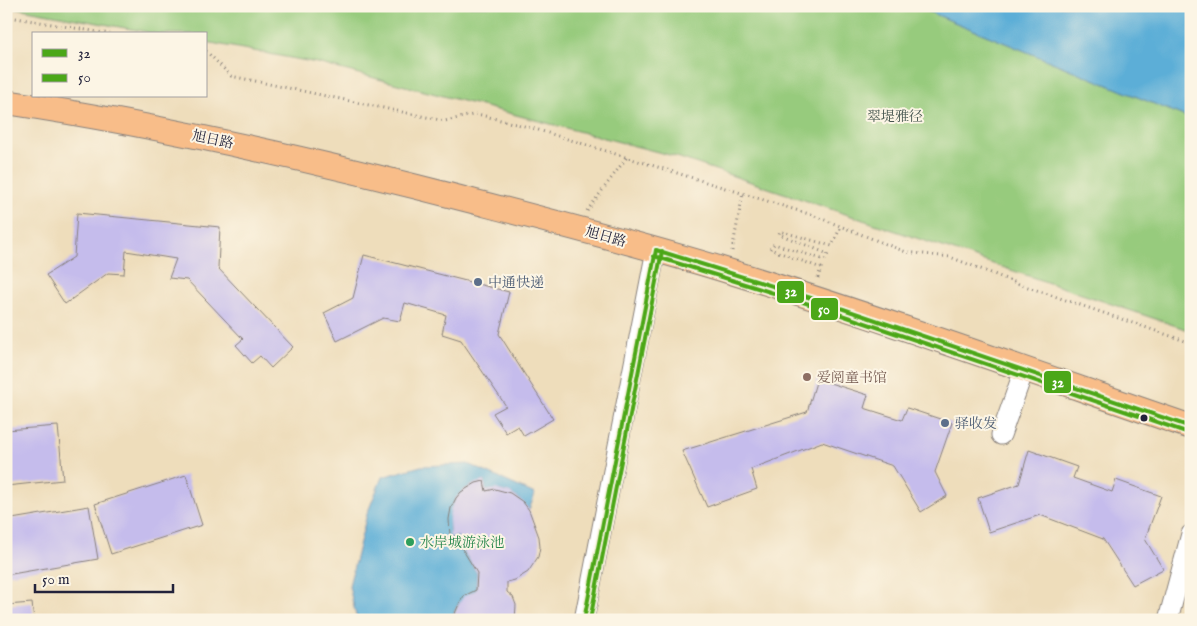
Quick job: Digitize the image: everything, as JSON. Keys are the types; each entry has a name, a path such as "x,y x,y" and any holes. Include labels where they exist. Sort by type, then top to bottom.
{"main road":[{"name":"旭日路","path":"6,102 114,120 238,144 360,172 574,227 728,271 812,298 1191,427"}],"street":[{"path":"584,620 656,250"},
{"path":"1001,435 1024,370"},
{"path":"1168,620 1191,534"}],"path":[{"path":"6,18 10,17 98,32"},
{"path":"208,54 231,76 445,121 478,114 532,128 812,215 906,252 950,257 1020,284 1191,343"},
{"path":"574,227 627,157"},
{"path":"728,271 742,193"},
{"path":"812,298 821,268 770,249 774,244 825,260 828,254 779,234 780,231 832,246 840,226"}],"green space":[{"name":"翠堤雅径","path":"6,6 915,6 1191,119 1191,331 677,157 317,63 208,42 208,32 147,32 11,7 6,9"}],"water":[{"path":"915,6 1191,6 1191,119"},
{"name":"水岸城游泳池","path":"468,464 535,494 529,510 520,500 510,494 493,490 486,491 484,481 465,489 455,501 450,517 450,537 458,536 461,547 477,573 476,590 460,602 452,620 361,620 356,616 349,586 367,514 382,477 421,466"}],"building":[{"path":"77,213 220,227 218,268 293,347 271,368 260,356 252,363 236,345 243,339 187,280 169,278 176,259 126,251 124,274 108,273 65,304 46,275 74,257"},
{"path":"364,255 509,292 499,334 553,419 524,436 518,426 506,433 493,413 506,406 461,340 442,334 446,315 405,303 400,321 383,318 337,341 324,313 353,298"},
{"path":"817,379 868,395 864,408 902,420 907,408 952,423 935,472 947,496 921,512 893,466 822,442 751,469 757,489 707,507 682,451 807,412"},
{"path":"58,426 63,480 6,486 6,430"},
{"path":"1029,450 1077,467 1073,478 1112,492 1116,480 1161,496 1145,539 1163,569 1133,585 1103,539 1040,515 989,532 978,498 1019,484"},
{"path":"186,475 202,525 111,554 95,504"},
{"path":"484,481 486,491 495,489 510,493 523,502 529,510 539,537 538,557 528,572 515,580 507,582 507,592 513,597 516,605 515,620 452,620 464,596 476,590 477,573 461,547 458,536 450,537 449,519 451,508 461,492 476,483"},
{"path":"89,506 98,559 6,575 6,520"},
{"path":"32,603 34,620 6,620 6,605"}],"transit line":[{"name":"32","path":"656,250 811,298 1191,427"},
{"name":"32","path":"584,620 656,250"},
{"name":"50","path":"590,620 662,251"},
{"name":"50","path":"654,256 809,304 1189,433"}],"place":[{"name":"中通快递","path":"478,282"},
{"name":"爱阅童书馆","path":"807,377"},
{"name":"驿收发","path":"945,423"},
{"name":"水岸城游泳池","path":"410,542"}]}
